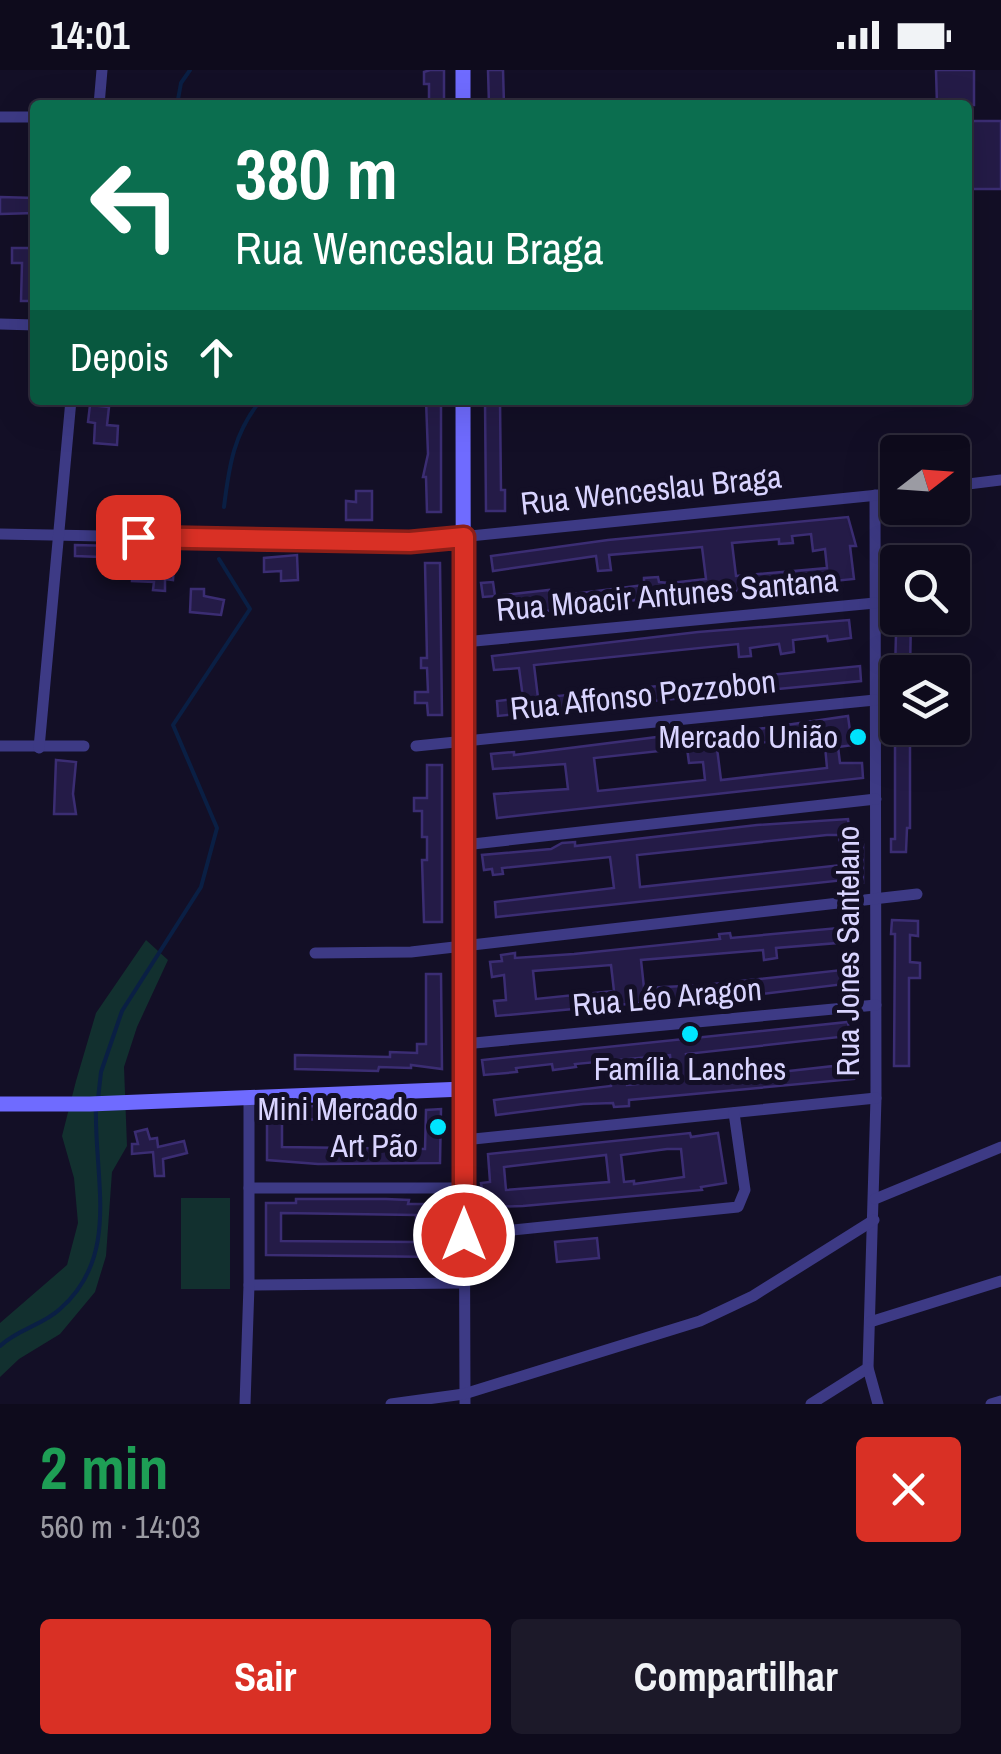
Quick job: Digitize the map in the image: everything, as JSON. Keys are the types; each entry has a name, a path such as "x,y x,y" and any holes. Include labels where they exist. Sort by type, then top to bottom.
{"street":[{"path":"99,100 102,70"},
{"path":"463,70 463,100"},
{"path":"0,118 30,118"},
{"path":"0,324 30,326"},
{"path":"39,748 71,405"},
{"path":"464,405 464,1399"},
{"path":"970,484 1001,480"},
{"name":"Rua Jones Santelano","path":"875,495 876,1098 868,1368 878,1404"},
{"name":"Rua Wenceslau Braga","path":"0,534 410,542 880,495"},
{"name":"Rua Moacir Antunes Santana","path":"464,642 875,603"},
{"name":"Rua Affonso Pozzobon","path":"416,746 876,700"},
{"path":"0,746 84,746"},
{"path":"464,845 876,799"},
{"path":"315,953 410,952 917,894"},
{"name":"Rua Léo Aragon","path":"464,1044 876,1005"},
{"path":"0,1104 464,1089"},
{"path":"246,1404 249,1097"},
{"path":"464,1140 876,1098"},
{"path":"464,1235 738,1207 745,1190 734,1112"},
{"path":"875,1199 1001,1147"},
{"path":"249,1188 464,1188"},
{"path":"391,1404 464,1399 718,1314 772,1285 874,1220"},
{"path":"870,1322 1001,1281"},
{"path":"250,1285 464,1283"},
{"path":"812,1404 868,1368"},
{"path":"992,1404 1001,1401"}],"green space":[{"path":"146,940 168,960 137,1027 124,1067 127,1146 112,1172 106,1256 95,1292 60,1334 19,1359 0,1377 0,1323 67,1265 78,1223 74,1178 62,1136 96,1013"},
{"path":"181,1198 230,1198 230,1289 181,1289"}],"building":[{"path":"444,70 444,100 429,100 424,72"},
{"path":"488,70 503,70 504,100 489,100"},
{"path":"936,70 974,70 974,105 972,100 937,100"},
{"path":"972,121 1001,121 1001,189 972,189"},
{"path":"0,197 30,198 30,213 0,214"},
{"path":"12,248 30,248 30,301 21,301 22,263 12,263"},
{"path":"90,405 109,407 107,425 118,426 117,445 94,443 95,423 88,422"},
{"path":"426,405 441,405 441,512 427,512 423,477 428,454"},
{"path":"485,405 500,405 501,490 505,490 505,511 486,511"},
{"path":"356,491 372,491 372,520 346,520 346,501 356,502"},
{"path":"848,517 856,546 850,546 854,579 497,617 495,596 549,590 549,597 644,585 644,578 658,577 659,582 670,583 706,579 702,547 609,555 611,570 598,571 596,556 493,571 491,556 608,540","holes":["811,534 813,551 825,549 827,568 736,576 732,543 779,539 779,544 793,543 792,536"]},
{"path":"75,545 166,553 165,562 174,562 173,580 165,579 165,591 153,590 154,582 132,581 133,566 101,566 101,557 75,556"},
{"path":"297,555 298,580 281,581 281,571 264,572 264,558"},
{"path":"425,563 440,563 442,715 428,715 427,703 415,703 415,692 428,692 427,668 421,668 421,658 427,658"},
{"path":"493,582 495,596 483,597 481,583"},
{"path":"191,589 204,589 204,596 224,600 221,615 190,612"},
{"path":"849,620 851,638 793,640 794,652 781,654 779,644 750,648 751,656 739,657 738,644 534,665 538,698 860,666 861,681 498,716 497,701 523,698 519,668 494,670 492,656 698,632"},
{"path":"896,635 911,635 910,655 895,655"},
{"path":"848,716 850,731 860,730 861,744 838,747 840,763 862,763 863,778 497,818 494,794 568,789 565,764 493,769 491,754 514,755 697,732 758,729","holes":["824,735 827,768 721,780 717,748","687,748 689,763 703,762 705,780 598,791 594,758"]},
{"path":"895,745 910,745 910,828 906,852 891,852 891,839 895,839"},
{"path":"56,760 76,762 76,814 54,814"},
{"path":"427,765 442,765 442,922 424,922 422,860 427,860 427,837 422,837 422,811 414,811 414,798 427,798"},
{"path":"848,819 850,837 860,836 863,844 863,883 845,885 844,880 496,917 495,902 614,888 610,857 502,868 503,874 493,875 492,869 484,870 482,855 551,849 562,843 575,842 575,846","holes":["839,835 842,865 640,887 637,855"]},
{"path":"892,920 918,921 918,936 910,935 910,962 920,963 920,978 909,978 909,1066 894,1066"},
{"path":"849,927 850,942 776,948 777,958 764,960 763,950 641,960 644,988 851,969 853,983 711,1000 683,999 496,1016 494,1001 506,1000 504,975 492,977 490,962 502,961 501,955 515,953 515,958 574,954 720,939 719,934 730,933 731,938","holes":["611,965 614,991 536,999 533,971"]},
{"path":"426,974 441,974 442,1069 411,1065 379,1067 378,1071 295,1069 295,1055 390,1057 390,1052 417,1053 417,1044 426,1044"},
{"path":"848,1022 849,1036 686,1054 690,1082 852,1064 854,1079 629,1100 629,1106 583,1104 496,1115 494,1100 672,1077 670,1055 575,1064 576,1067 553,1070 552,1064 484,1075 482,1060"},
{"path":"409,1106 408,1121 282,1119 282,1147 425,1149 426,1110 441,1109 440,1163 318,1164 267,1160 267,1108"},
{"path":"147,1129 150,1139 157,1138 158,1147 184,1141 187,1153 163,1159 164,1176 155,1176 153,1152 132,1154 132,1144 138,1144 135,1132"},
{"path":"718,1133 726,1183 701,1187 702,1190 488,1207 481,1183 490,1182 488,1154","holes":["681,1149 684,1177 624,1182 621,1155","606,1155 609,1182 506,1190 504,1167"]},
{"path":"296,1199 386,1199 440,1204 441,1257 266,1255 266,1203 296,1203","holes":["281,1213 416,1215 416,1242 281,1241"]},
{"path":"597,1238 599,1258 557,1262 555,1242"}],"waterway":[{"path":"178,100 181,83 190,70"},
{"path":"224,507 239,437 257,405"},
{"path":"98,1099 101,1072 122,1011 201,887 217,828 173,725 250,609 219,559"},
{"path":"0,1346 60,1309 79,1288 91,1265 100,1215 96,1108"}],"place":[{"name":"Mercado União","path":"858,737"},
{"name":"Família Lanches","path":"690,1034"},
{"name":"Mini Mercado Art Pão","path":"438,1127"}],"route":[{"path":"138,537 410,542 464,537 464,1235"}]}
